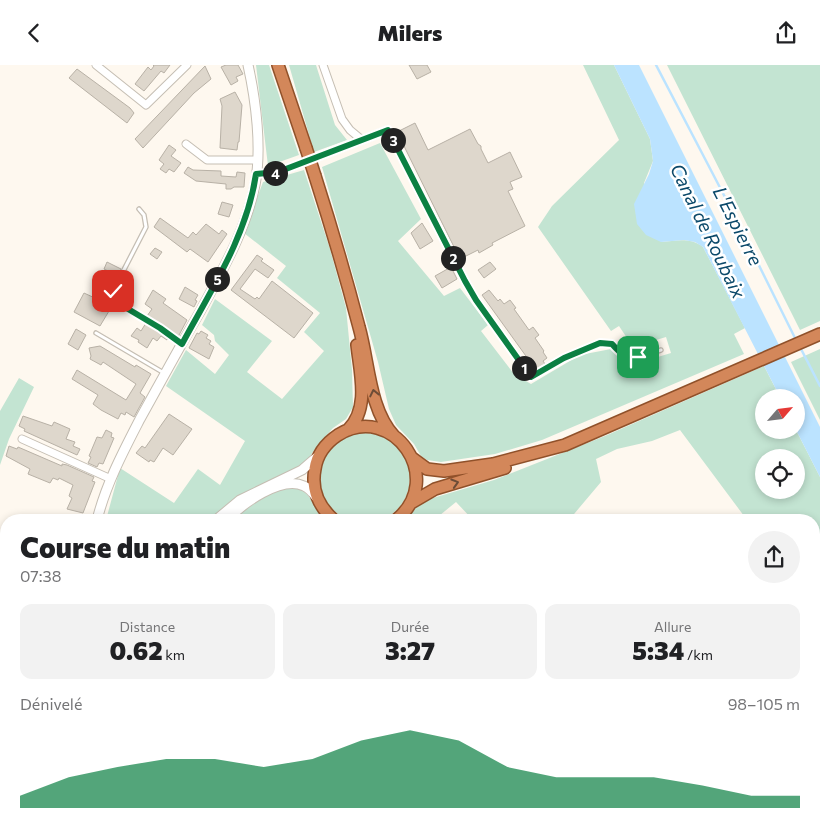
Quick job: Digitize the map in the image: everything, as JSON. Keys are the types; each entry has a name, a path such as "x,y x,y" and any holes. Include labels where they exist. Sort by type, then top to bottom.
{"highway":[{"path":"278,65 341,261 362,336 377,408 384,423 403,444 412,458 415,467 417,481 411,503 403,514"},
{"path":"348,430 358,416 362,395 352,304"},
{"path":"411,503 435,489 524,462 820,334"},
{"path":"328,514 318,499 314,487 314,475 320,453 334,438 348,430 371,427 394,436"},
{"path":"412,458 427,469 444,471 493,464 565,445"}],"street":[{"path":"96,65 146,105 187,65"},
{"path":"99,514 111,479 129,441 236,243 250,204 257,160 254,101 248,65"},
{"path":"324,65 342,119 350,130 362,140"},
{"path":"256,174 278,172 388,130 465,281 476,300 531,377"},
{"path":"186,144 207,160 257,160"},
{"path":"22,439 111,479"},
{"path":"222,514 233,504 246,496 307,467 320,453"},
{"path":"234,514 253,499 282,485 303,485 318,499"}],"lane":[{"path":"139,209 144,215 146,227 113,291 114,297 127,310 156,325 182,344"},
{"path":"96,333 166,373"},
{"path":"531,377 564,358 600,343 612,344 623,356 630,358 661,350"}],"green space":[{"path":"256,65 269,65 299,155 268,166"},
{"path":"289,65 316,65 335,125 347,140 314,152"},
{"path":"583,65 614,65 650,139 653,161 644,183 661,242 688,241 703,247 745,328 734,334 744,354 542,440 495,454 441,462 427,460 421,456 414,444 396,425 389,409 378,362 322,167 380,143 421,219 398,241 444,296 460,288 488,325 481,331 514,374 531,384 580,355 611,349 631,365 671,353 666,337 633,347 619,326 611,331 538,227 552,206 619,140"},
{"path":"667,65 820,65 820,321 800,330"},
{"path":"304,170 330,249 346,308 352,370 353,407 346,419 333,428 317,446 305,464 235,500 218,514 108,514 120,468 174,503 198,469 220,485 245,441 166,386 186,350 215,374 229,355 215,341 214,335 202,325 215,299 272,341 247,372 282,399 324,351 304,332 320,313 277,278 286,266 244,233 263,182"},
{"path":"820,349 820,420 805,389 791,362"},
{"path":"764,366 776,389 755,389 755,439 801,439 820,477 820,514 743,514 680,430 652,441 617,449 596,459 601,482 574,514 467,514 456,502 441,514 410,514 420,504 433,498 494,480 605,436"},
{"path":"19,378 34,387 9,439 0,465 0,411"},
{"path":"365,433 382,436 390,440 403,453 410,478 407,495 403,503 392,514 338,514 327,503 323,495 320,478 323,461 333,446 348,436"},
{"path":"291,487 303,491 311,499 320,514 241,514 275,492"}],"water":[{"name":"Canal de Roubaix","path":"614,65 639,65 801,389 776,389 703,247 695,242 684,240 661,242 646,235 637,224 634,204 649,174 653,161 650,139"},
{"path":"805,397 820,427 820,477 801,439 805,439"}],"building":[{"path":"153,65 170,65 164,73 161,71 144,91 135,84 148,67 151,70"},
{"path":"238,65 243,74 236,77 238,81 231,85 221,67"},
{"path":"409,65 427,65 431,72 417,79"},
{"path":"205,66 211,79 194,93 143,148 135,139"},
{"path":"77,69 130,108 134,113 127,123 69,78"},
{"path":"235,92 242,105 237,150 220,148 222,106 220,99"},
{"path":"415,123 428,150 470,129 481,146 488,163 510,152 522,177 510,182 513,189 508,191 525,226 492,243 493,245 479,253 478,250 460,259 397,132"},
{"path":"169,145 176,150 171,156 181,163 174,172 169,169 166,173 160,169 164,164 159,160"},
{"path":"188,167 193,170 221,171 221,176 236,177 237,172 245,173 244,187 226,189 226,184 196,181 184,173"},
{"path":"222,202 233,205 229,217 218,214"},
{"path":"160,218 188,238 193,232 196,235 206,224 219,234 222,230 227,234 208,262 190,249 187,252 154,227"},
{"path":"422,223 433,241 420,249 411,233"},
{"path":"155,248 162,252 157,259 150,254"},
{"path":"257,255 263,259 261,261 274,270 268,278 255,269 240,289 255,299 257,297 259,299 272,281 313,313 294,338 231,290"},
{"path":"107,262 121,269 113,283 105,279 108,271 104,269"},
{"path":"490,262 496,269 484,278 478,270"},
{"path":"451,267 457,279 442,288 435,276"},
{"path":"185,287 198,295 194,307 179,299"},
{"path":"153,290 166,299 163,303 187,320 178,337 147,316 152,309 145,304"},
{"path":"489,290 498,301 500,299 504,304 510,300 529,330 533,327 539,335 535,338 547,358 543,361 545,364 539,369 536,370 482,295"},
{"path":"84,293 112,306 100,326 74,312"},
{"path":"146,323 168,338 167,340 161,336 157,341 153,338 147,348 138,342 139,340 131,336 137,328 141,331"},
{"path":"76,329 86,335 78,350 68,344"},
{"path":"201,331 208,335 206,338 211,341 209,344 214,347 209,359 189,348 197,333 199,334"},
{"path":"100,346 135,367 136,365 151,374 140,393 145,397 134,417 126,412 125,415 121,413 118,419 101,410 93,404 98,395 72,379 77,370 126,400 136,384 103,362 101,365 90,359 89,348"},
{"path":"169,414 192,429 173,455 163,448 154,462 150,460 149,462 136,453 142,446 145,448"},
{"path":"23,416 52,426 54,422 70,429 66,439 75,442 73,446 80,449 77,455 24,431 25,429 19,426"},
{"path":"106,430 112,433 111,437 114,438 103,464 99,463 97,467 88,463 91,457 89,456 97,437 102,438"},
{"path":"9,446 17,449 18,447 62,466 62,464 67,465 94,477 92,481 95,482 83,513 67,509 72,498 69,496 73,485 59,478 58,480 53,478 50,483 28,474 30,469 6,456"}],"waterway":[{"name":"L'Espierre","path":"656,65 727,201 796,340"},
{"name":"L'Espierre","path":"800,347 820,386"}],"route":[{"path":"113,291 118,303 127,310 160,328 182,344 236,243 248,210 256,174 265,175 278,172 388,130 476,300 531,377 564,358 600,343 612,344 623,356 630,358 638,357"}]}
